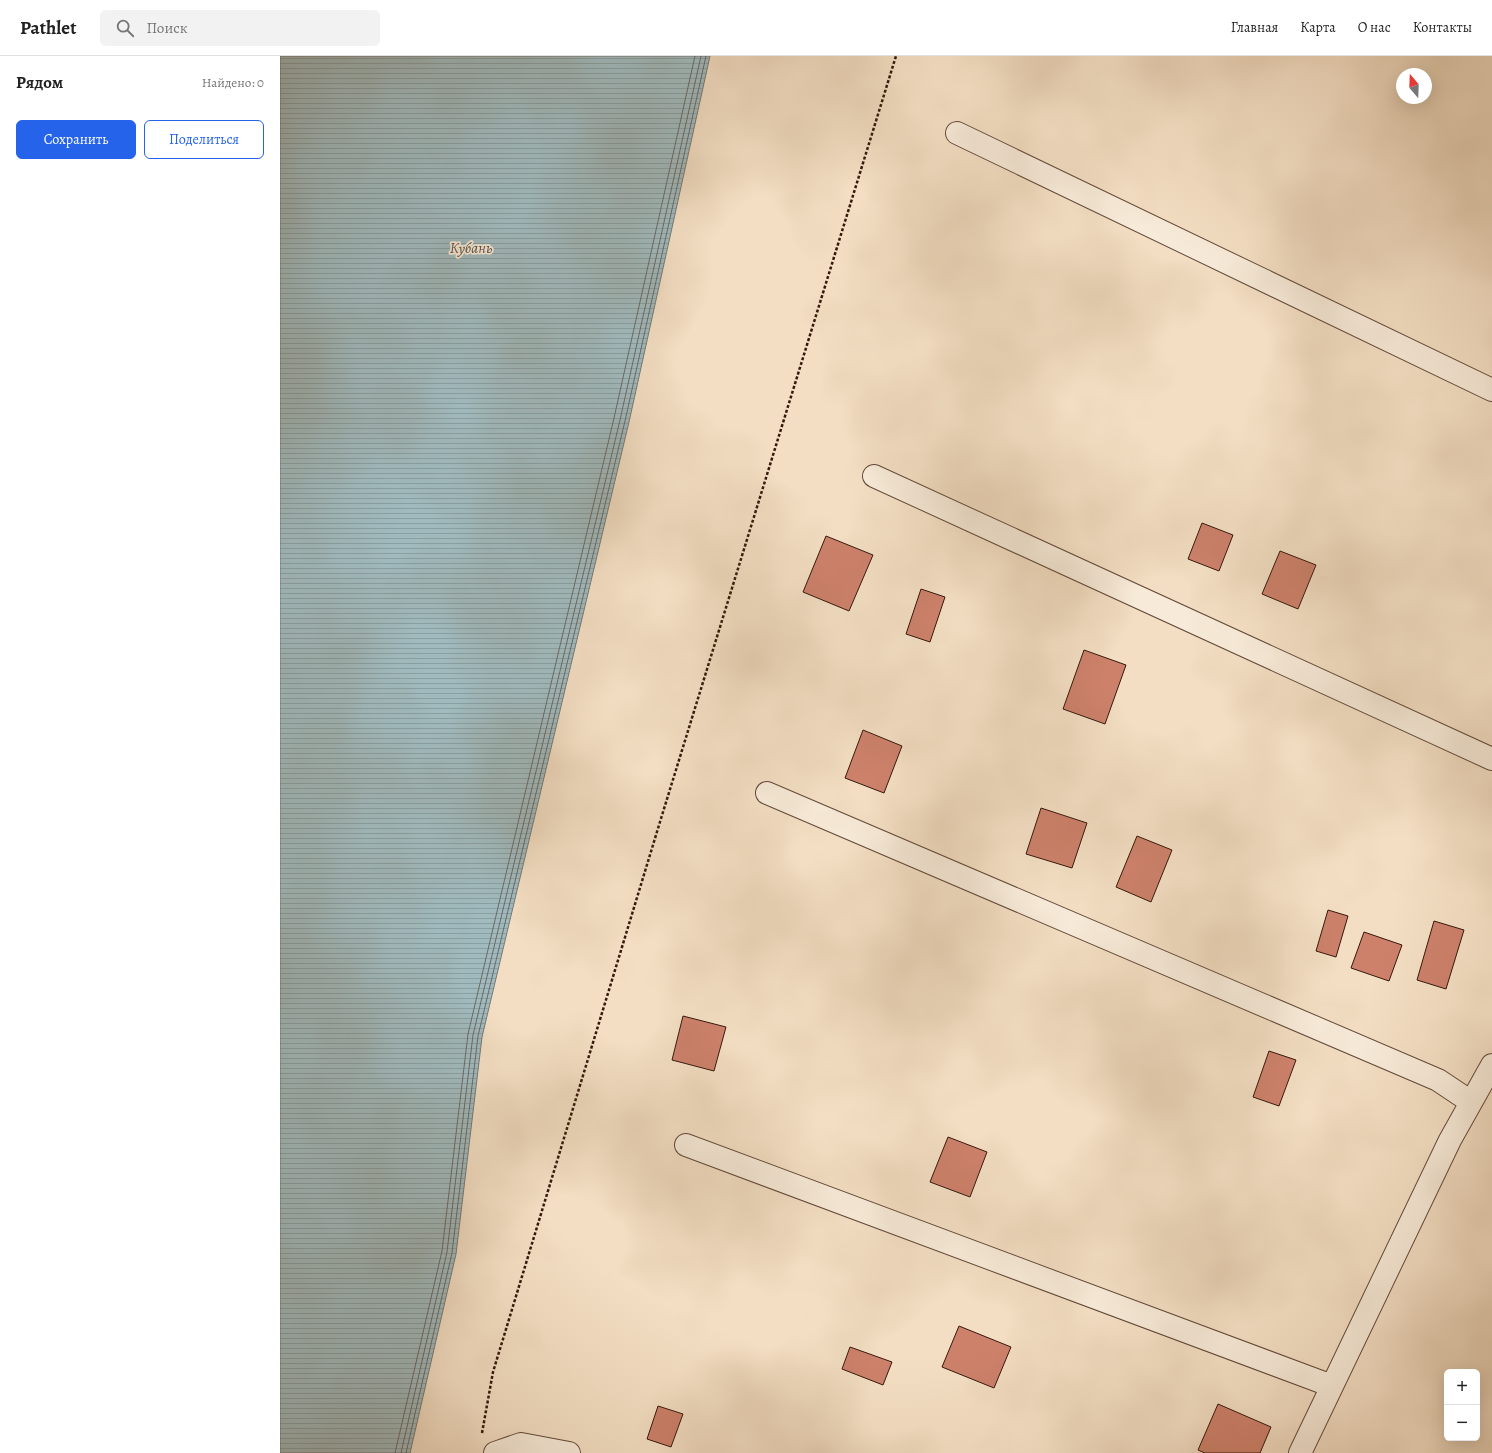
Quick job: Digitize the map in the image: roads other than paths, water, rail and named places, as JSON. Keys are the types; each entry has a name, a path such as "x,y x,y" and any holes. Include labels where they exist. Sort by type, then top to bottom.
{"street":[{"path":"957,133 1492,390"},
{"path":"874,476 1492,758"},
{"path":"767,793 1438,1080 1471,1102"},
{"path":"1300,1453 1450,1140 1492,1065"},
{"path":"686,1145 1332,1386"},
{"path":"488,1446 522,1444 569,1453"}],"water":[{"name":"Кубань","path":"280,56 710,56 629,422 482,1037 456,1254 410,1453 280,1453"}]}
